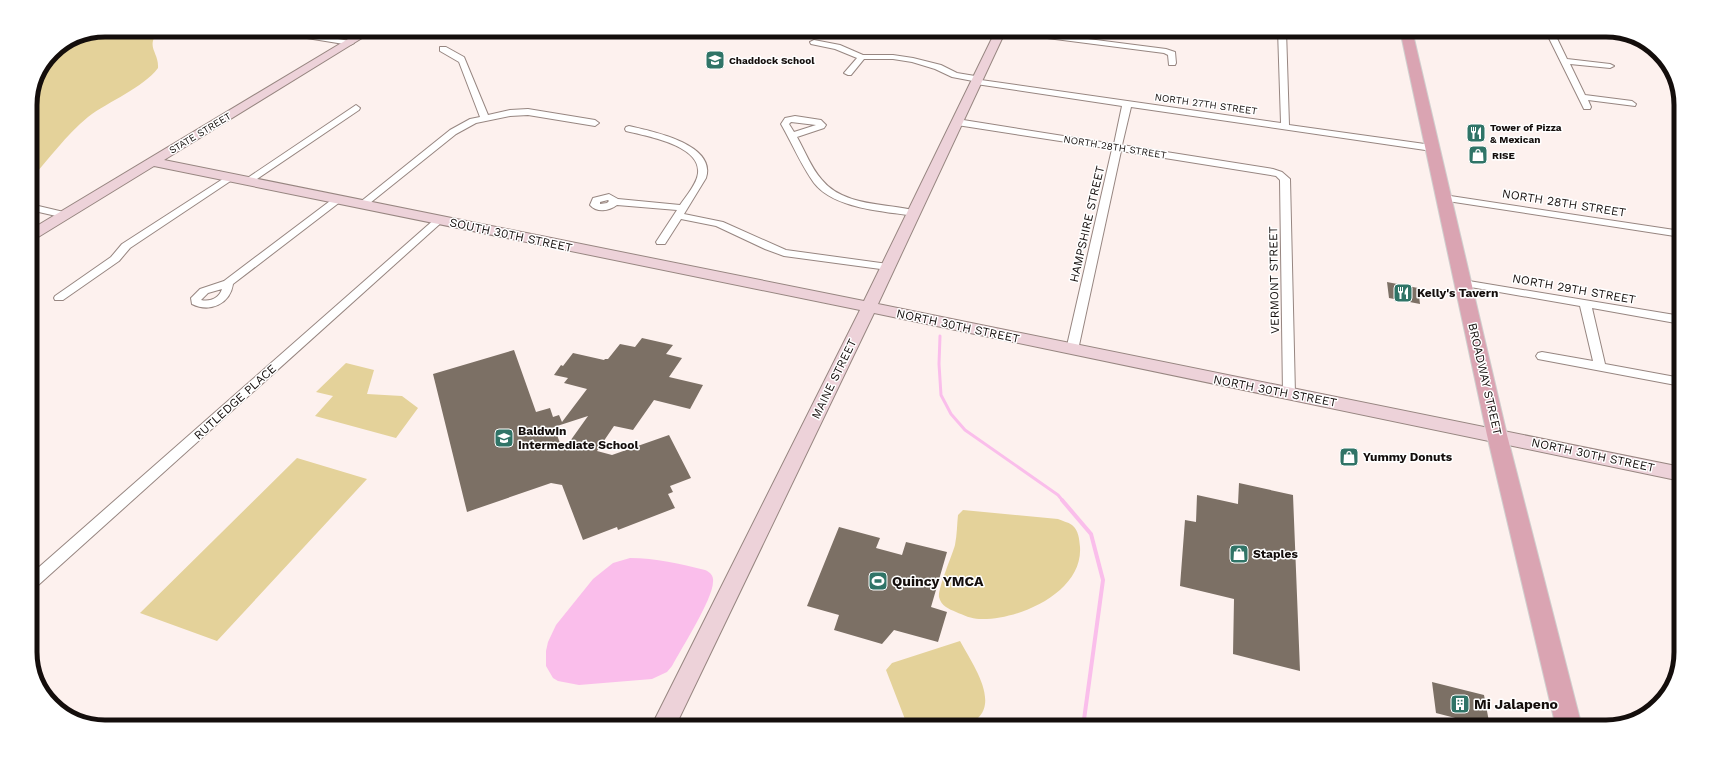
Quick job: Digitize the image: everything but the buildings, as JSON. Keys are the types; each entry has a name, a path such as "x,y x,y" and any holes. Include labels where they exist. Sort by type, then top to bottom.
{"main road":[{"name":"BROADWAY STREET","path":"1408,37 1497,435 1567,720"}],"street":[{"path":"313,37 350,43"},
{"name":"STATE STREET","path":"37,232 359,37"},
{"name":"MAINE STREET","path":"666,720 869,307 998,37"},
{"path":"1056,37 1166,51 1172,54 1172,63"},
{"path":"1282,37 1285,126"},
{"path":"1552,37 1587,107"},
{"path":"814,42 837,47 862,57 848,73"},
{"path":"443,49 461,59 463,62 484,117"},
{"name":"NORTH 27TH STREET","path":"862,57 902,58 938,67 961,77 977,81 1432,148"},
{"path":"1564,61 1610,66"},
{"path":"1582,97 1632,104"},
{"name":"HAMPSHIRE STREET","path":"1072,350 1127,104"},
{"path":"248,182 356,108"},
{"path":"362,205 453,132 466,124 484,117 528,112 595,123"},
{"name":"NORTH 28TH STREET","path":"958,122 1273,172"},
{"path":"629,129 672,140 684,146 700,160 703,166 701,179 661,242"},
{"path":"792,136 818,182 828,192 855,203 914,213"},
{"name":"SOUTH 30TH STREET","path":"152,162 869,307"},
{"name":"VERMONT STREET","path":"1273,172 1279,174 1285,179 1289,394"},
{"path":"59,298 115,259 126,246 229,178"},
{"name":"NORTH 28TH STREET","path":"1444,198 1674,233"},
{"path":"228,283 337,200"},
{"path":"614,202 681,212 708,220 784,253 888,267"},
{"path":"37,209 65,215"},
{"name":"RUTLEDGE PLACE","path":"37,578 439,220"},
{"name":"NORTH 29TH STREET","path":"1463,283 1674,319"},
{"path":"1585,304 1600,367"},
{"name":"NORTH 30TH STREET","path":"869,307 1072,350 1497,435 1674,473"},
{"path":"1542,356 1674,381"}],"shaded area":[{"path":"155,37 153,49 158,62 158,68 152,75 135,88 96,111 65,139 37,172 37,101 39,88 44,75 51,64 67,49 79,42 92,38"},
{"path":"346,363 374,370 367,394 402,396 418,408 396,438 315,416 333,396 316,392"},
{"path":"297,458 367,479 217,641 140,613"},
{"path":"963,510 1058,519 1070,524 1077,532 1080,547 1078,563 1071,578 1059,591 1045,601 1011,615 976,619 965,616 943,605 939,597 939,593 955,545 958,515"},
{"path":"630,558 659,560 705,570 712,576 712,590 708,600 672,666 667,672 652,679 579,685 558,681 553,678 546,666 546,651 548,642 556,625 593,579 613,563"},
{"path":"960,641 979,676 984,689 985,701 983,712 976,720 905,720 886,670 892,663"}],"waterway":[{"path":"940,336 939,364 941,395 951,414 965,430 1058,495 1063,501"},
{"path":"1062,500 1091,534 1103,580 1084,720"}],"place":[{"name":"Chaddock School","path":"715,60"},
{"name":"Tower of Pizza & Mexican","path":"1476,133"},
{"name":"RISE","path":"1478,155"},
{"name":"Kelly's Tavern","path":"1403,293"},
{"name":"Baldwin Intermediate School","path":"504,438"},
{"name":"Yummy Donuts","path":"1349,457"},
{"name":"Staples","path":"1239,554"},
{"name":"Quincy YMCA","path":"878,581"},
{"name":"Mi Jalapeno","path":"1460,704"}]}
